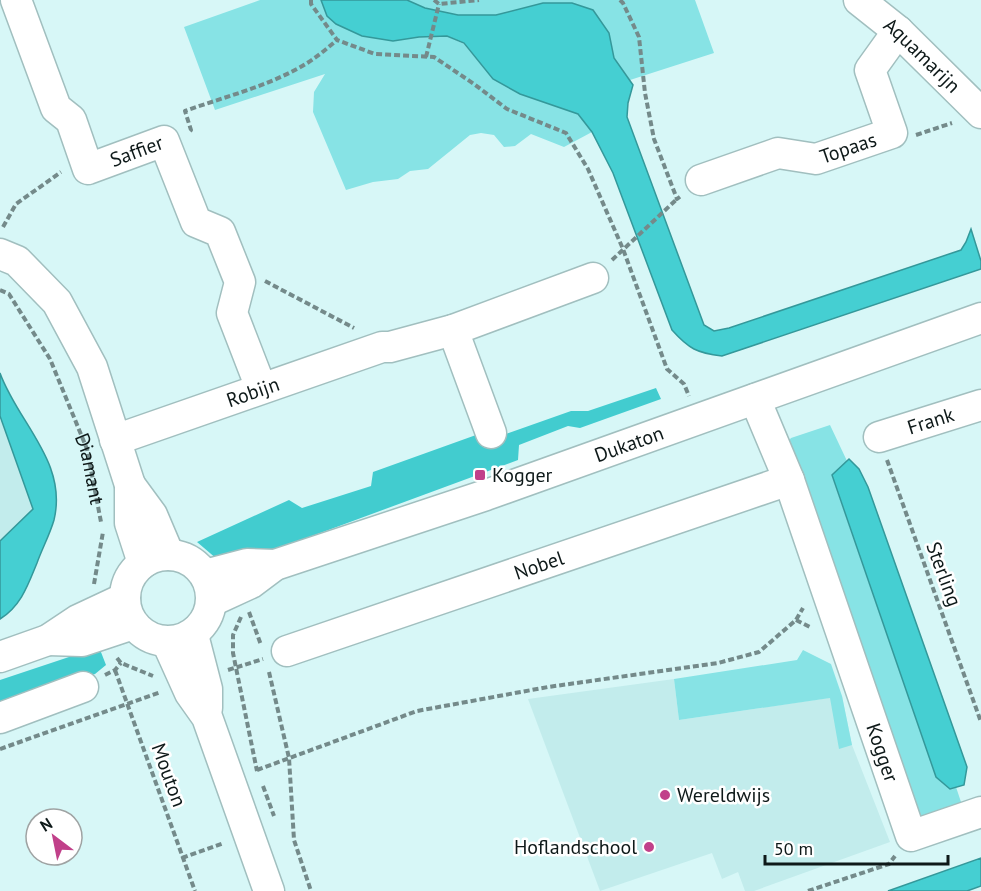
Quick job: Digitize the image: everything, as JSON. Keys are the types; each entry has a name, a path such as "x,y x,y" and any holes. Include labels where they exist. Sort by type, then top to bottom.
{"street":[{"name":"Saffier","path":"16,0 56,108 71,120 88,169 164,141 196,222 220,232 237,273 240,282 232,313 261,388"},
{"name":"Aquamarijn","path":"859,0 898,31 971,116"},
{"name":"Topaas","path":"701,180 778,153 816,159 892,133 870,70 898,31"},
{"name":"Diamant","path":"1,244 57,302 92,367 130,485 130,523 156,559"},
{"name":"Robijn","path":"115,440 382,347 390,347 453,330 593,278"},
{"name":"Dukaton","path":"208,588 247,564 275,565 486,495 981,318"},
{"path":"453,330 491,434"},
{"name":"Kogger","path":"754,399 789,480 911,836"},
{"name":"Frank","path":"879,437 981,405"},
{"name":"Nobel","path":"272,652 789,480"},
{"path":"183,557 195,564 208,588 209,614 203,626 180,638 148,637 129,611 127,585 133,572 156,559 183,557"},
{"path":"0,657 48,640 82,641 100,623 129,611"},
{"path":"180,638 207,717 263,830 269,891"},
{"path":"0,718 83,687"},
{"path":"911,836 981,812"}],"path":[{"path":"311,0 337,40 375,54 434,57 507,109 566,132 588,169 623,249 667,369 684,384 698,419"},
{"path":"434,0 439,4 479,0"},
{"path":"624,1 639,37 645,93 654,139 676,199"},
{"path":"426,57 439,4"},
{"path":"164,141 191,130 185,111 271,81 295,70 337,40"},
{"name":"Topaas","path":"892,133 909,137 971,116"},
{"path":"1,244 3,225 16,204 84,156"},
{"path":"623,249 676,199 701,180"},
{"name":"Diamant","path":"0,290 9,294 50,359 87,449 103,533 92,596 100,623 121,663"},
{"path":"301,301 390,347"},
{"name":"Sterling","path":"879,437 981,722"},
{"path":"257,770 417,711 548,687 718,663 759,652 796,620 822,576"},
{"path":"248,609 272,652 289,758 294,840 311,891"},
{"path":"182,858 263,830 257,770 233,653"},
{"path":"0,749 236,668"},
{"name":"Mouton","path":"114,670 195,891"},
{"path":"808,891 889,864 911,836"}],"shaded area":[{"path":"260,0 321,0 327,16 393,41 447,36 464,44 493,79 520,94 578,114 592,132 564,147 531,134 515,146 504,147 494,135 481,133 470,135 428,169 410,171 398,179 373,182 346,190 313,112 314,92 325,74 215,110 184,27"},
{"path":"321,0 407,0 425,8 458,15 496,15 543,3 572,3 593,10 609,33 614,58 633,85 627,117 704,325 714,331 729,328 961,250 971,229 981,261 981,269 722,356 700,351 683,342 672,330 613,173 592,132 578,114 520,94 493,79 464,43 447,36 393,41 362,36 336,24 327,16"},
{"path":"407,0 695,0 714,53 630,80 614,58 609,33 593,10 572,3 543,3 496,15 458,15 425,8"},
{"path":"0,373 48,461 54,480 56,499 54,520 27,587 19,601 0,619 0,541 33,509 0,416"},
{"path":"656,388 661,399 580,428 568,426 519,445 518,460 277,549 224,565 197,542 289,500 302,508 371,486 373,472 476,435 480,443 571,411 588,411"},
{"path":"0,419 33,509 0,541"},
{"path":"830,425 847,461 832,476 936,777 950,789 956,787 963,808 930,820 916,817 782,449 791,438"},
{"path":"849,459 859,469 868,487 967,767 964,785 950,789 936,777 832,475"},
{"path":"99,647 106,665 95,674 0,707 0,680"},
{"path":"803,650 831,664 842,696 852,745 839,749 830,698 679,720 674,679 797,660"},
{"path":"674,679 679,720 842,696 852,745 890,842 754,891 745,891 738,872 722,879 712,853 600,891 528,699"},
{"path":"981,858 981,886 967,891 888,891"}],"place":[{"name":"Kogger","path":"480,475"},
{"name":"Wereldwijs","path":"665,795"},
{"name":"Hoflandschool","path":"649,847"}]}
